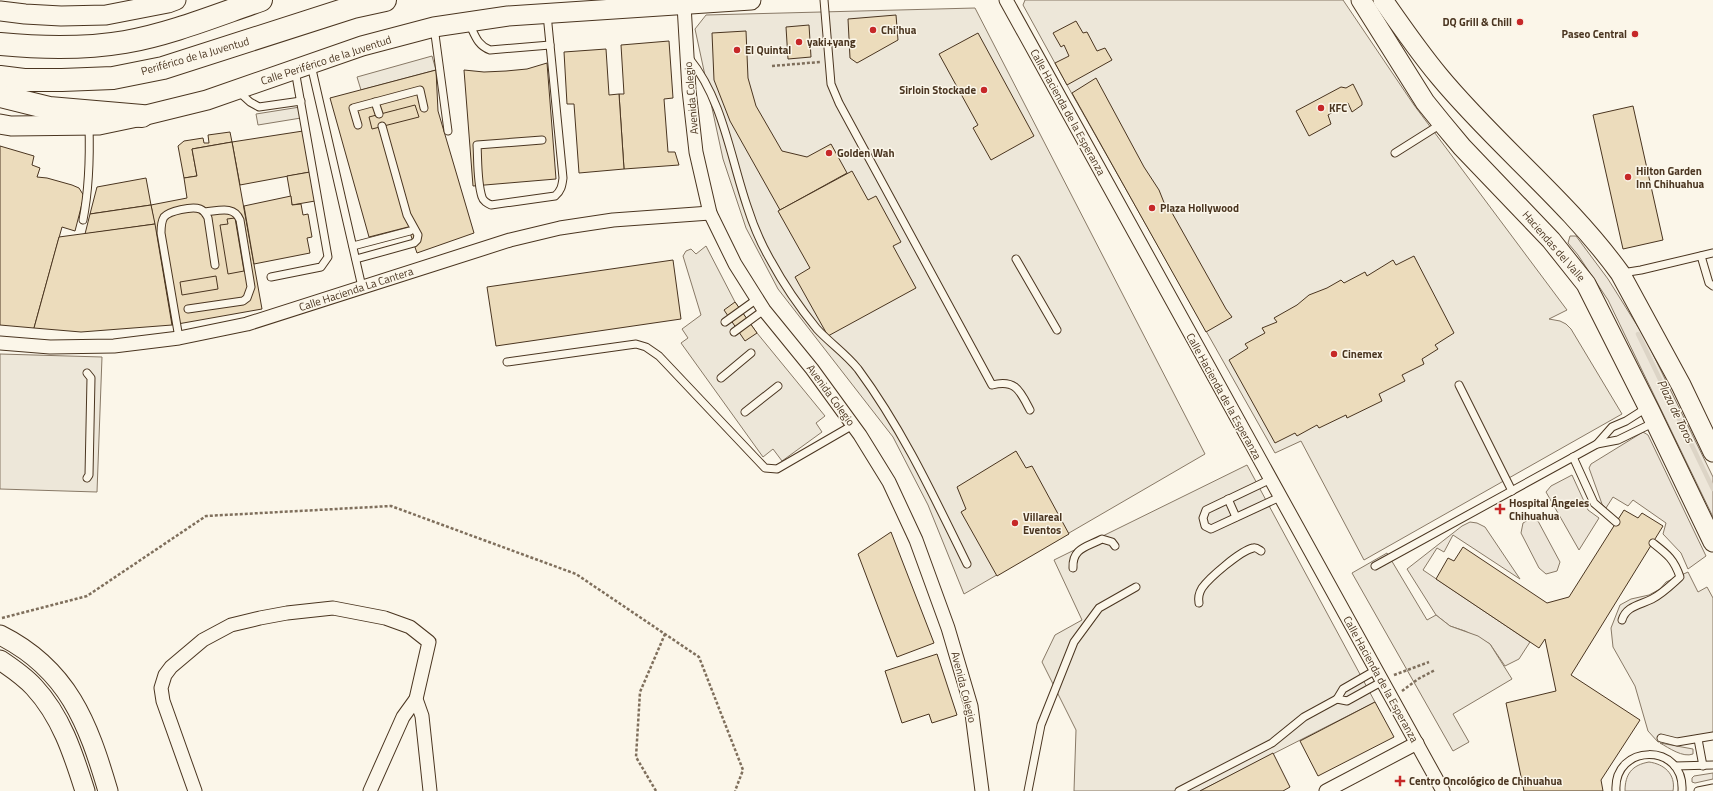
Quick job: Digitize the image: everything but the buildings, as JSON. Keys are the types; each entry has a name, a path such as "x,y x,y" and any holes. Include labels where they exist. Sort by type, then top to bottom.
{"highway":[{"path":"0,44 71,47 125,42 174,30 261,0"},
{"name":"Periférico de la Juventud","path":"0,77 24,80 113,78 163,68 353,7 385,0"},
{"path":"0,96 50,108 142,116"}],"main road":[{"path":"34,0 61,16"},
{"path":"0,11 61,16 106,15 168,3 176,0"},
{"name":"Calle Periférico de la Juventud","path":"0,124 11,126 99,125 142,116 207,100 362,46 434,27 508,16 751,0"},
{"name":"Haciendas del Valle","path":"1361,0 1425,102 1462,147 1551,240 1586,284 1652,414 1713,542"},
{"path":"1372,17 1390,2 1403,29 1439,76 1489,129 1557,197 1620,273 1681,385 1713,452"},
{"path":"0,635 19,644 62,684 79,710 90,733 108,791"},
{"path":"0,660 18,672 34,686 52,710 65,732 85,791"}],"street":[{"name":"Calle Hacienda de la Esperanza","path":"1006,0 1443,791"},
{"name":"Avenida Colegio","path":"684,5 688,90 696,152 710,213 735,264 761,304 812,369 853,425 889,482 916,540 948,628 971,706 982,791"},
{"name":"Calle Hacienda La Cantera","path":"0,343 50,347 114,346 179,338 247,324 510,240 560,228 612,220 710,213"},
{"path":"195,791 163,701 161,688 165,675 171,667 203,640 232,625 287,613 333,608 385,618 410,627 429,642 416,699 403,717 370,791"},
{"path":"416,699 422,716 430,791"},
{"path":"1326,791 1417,743"}],"lane":[{"path":"824,0 831,84 839,103 992,385 1004,382 1017,388 1030,410"},
{"path":"542,140 477,145 480,185 482,198 485,202 491,205 555,196 562,186 563,178 547,14"},
{"path":"469,23 478,42 484,48 490,50 550,45"},
{"path":"434,27 448,131"},
{"path":"687,56 697,68 709,87 732,152 747,206 760,240 772,263 792,294 818,329 847,357 882,403 920,467 967,564"},
{"path":"271,277 322,267 328,257 301,100 303,67"},
{"path":"303,67 353,246 362,287"},
{"path":"237,90 250,102 259,107 301,100"},
{"path":"358,125 353,108 420,90 424,108"},
{"path":"375,102 378,114"},
{"path":"1395,153 1442,123"},
{"path":"84,220 87,202 90,155 89,124"},
{"path":"356,259 414,243 417,240 418,235 407,215 382,126"},
{"path":"179,338 162,233 161,223 165,216 172,211 194,208 200,208 205,212 208,218 215,265"},
{"path":"188,309 243,301 247,298 251,287 238,214 234,211 228,210 205,212"},
{"path":"353,246 410,231"},
{"path":"1620,273 1641,270 1713,253"},
{"path":"1701,256 1709,283 1713,286"},
{"path":"1016,259 1057,330"},
{"path":"725,322 761,304"},
{"path":"734,332 761,304"},
{"path":"507,362 636,344 646,347 659,356 765,468 768,469 777,469 853,425"},
{"path":"721,378 751,353"},
{"path":"87,373 91,378 89,475 87,478"},
{"path":"1459,385 1512,491"},
{"path":"745,412 778,386"},
{"path":"1597,444 1612,427 1626,421 1652,414"},
{"path":"1375,566 1597,444 1618,440 1652,414"},
{"path":"1573,457 1594,503 1616,522"},
{"path":"1271,479 1206,510 1203,518 1205,526 1211,529 1280,497"},
{"path":"1228,499 1236,517"},
{"path":"1073,568 1073,560 1076,553 1102,539 1112,542 1115,546"},
{"path":"1622,620 1624,613 1631,608 1652,599 1680,577 1671,557 1653,543"},
{"path":"1199,603 1198,598 1202,587 1227,564 1252,548 1261,551"},
{"path":"1028,791 1041,725 1074,642 1099,608 1136,587"},
{"path":"1179,791 1272,743 1304,717 1337,699 1343,689 1355,682 1379,675"},
{"path":"1337,699 1347,701 1361,694 1379,675"},
{"path":"1355,682 1361,694"},
{"path":"1660,738 1677,742 1713,736"},
{"path":"1698,739 1703,766"},
{"path":"1616,791 1619,773 1625,764 1634,758 1645,754 1656,755 1666,759 1675,766 1680,775 1682,791"},
{"path":"1675,766 1713,765"},
{"path":"1698,791 1713,788"}],"path":[{"path":"772,66 829,61"},
{"path":"0,619 87,596 206,516 391,506 576,574 699,657 743,770 735,791"},
{"path":"656,791 636,757 640,692 665,634"},
{"path":"1379,675 1391,676 1429,662"},
{"path":"1391,696 1402,691 1418,679 1435,670"}],"shaded area":[{"path":"1025,0 1343,0 1414,105 1567,310 1549,319 1560,321 1571,329 1622,414 1364,560 1301,441 1275,453 1067,85 1023,5"},
{"path":"975,8 1205,454 964,594 928,505 893,437 778,289 746,228 723,159 695,29 706,15"},
{"path":"432,56 436,70 361,90 357,77"},
{"path":"300,107 301,118 258,125 256,114"},
{"path":"1570,236 1576,236 1608,279 1645,338 1713,477 1713,517 1608,300 1578,255 1568,243"},
{"path":"706,246 735,302 757,333 825,416 816,423 822,432 782,461 773,449 763,457 681,343 688,338 682,329 701,315 683,256 686,251 691,249 696,254"},
{"path":"0,354 102,357 97,492 0,489"},
{"path":"1643,432 1648,435 1706,556 1688,569 1681,553 1663,534 1666,523 1633,500 1628,506 1613,497 1606,508 1602,504 1589,468 1591,464"},
{"path":"1247,465 1375,702 1200,791 1074,791 1076,730 1042,662 1055,635 1082,620 1054,560"},
{"path":"1572,475 1588,510 1599,518 1579,550 1546,492 1551,486"},
{"path":"1530,519 1538,521 1560,562 1557,571 1546,574 1539,568 1521,533 1523,523"},
{"path":"1470,522 1477,523 1485,527 1520,579 1453,535 1444,552 1437,548 1423,570 1530,642 1519,659 1505,666 1490,644 1465,631 1450,626 1436,615 1407,569 1462,526"},
{"path":"1387,553 1427,620 1436,615 1450,626 1478,636 1490,644 1512,679 1453,714 1469,742 1453,751 1352,573"},
{"path":"1688,572 1698,592 1707,587 1713,598 1713,735 1658,742 1648,731 1635,686 1613,647 1611,628 1620,605 1631,599 1649,595 1660,589 1666,582"},
{"path":"1660,743 1693,749 1693,754 1681,754"},
{"path":"1649,762 1660,765 1668,771 1673,780 1673,791 1625,791 1626,780 1631,771 1638,765"},
{"path":"1713,773 1713,779 1695,783 1692,782 1692,778 1694,776"}],"waterway":[{"name":"Plaza de Toros","path":"1638,334 1713,489"}],"place":[{"name":"DQ Grill & Chill","path":"1520,22"},
{"name":"Chi'hua","path":"873,30"},
{"name":"Paseo Central","path":"1635,34"},
{"name":"yaki+yang","path":"799,42"},
{"name":"El Quintal","path":"737,50"},
{"name":"Sirloin Stockade","path":"984,90"},
{"name":"KFC","path":"1321,108"},
{"name":"Golden Wah","path":"829,153"},
{"name":"Hilton Garden Inn Chihuahua","path":"1628,177"},
{"name":"Plaza Hollywood","path":"1152,208"},
{"name":"Cinemex","path":"1334,354"},
{"name":"Hospital Ángeles Chihuahua","path":"1500,509"},
{"name":"Villareal Eventos","path":"1015,523"},
{"name":"Centro Oncológico de Chihuahua","path":"1400,781"}]}
